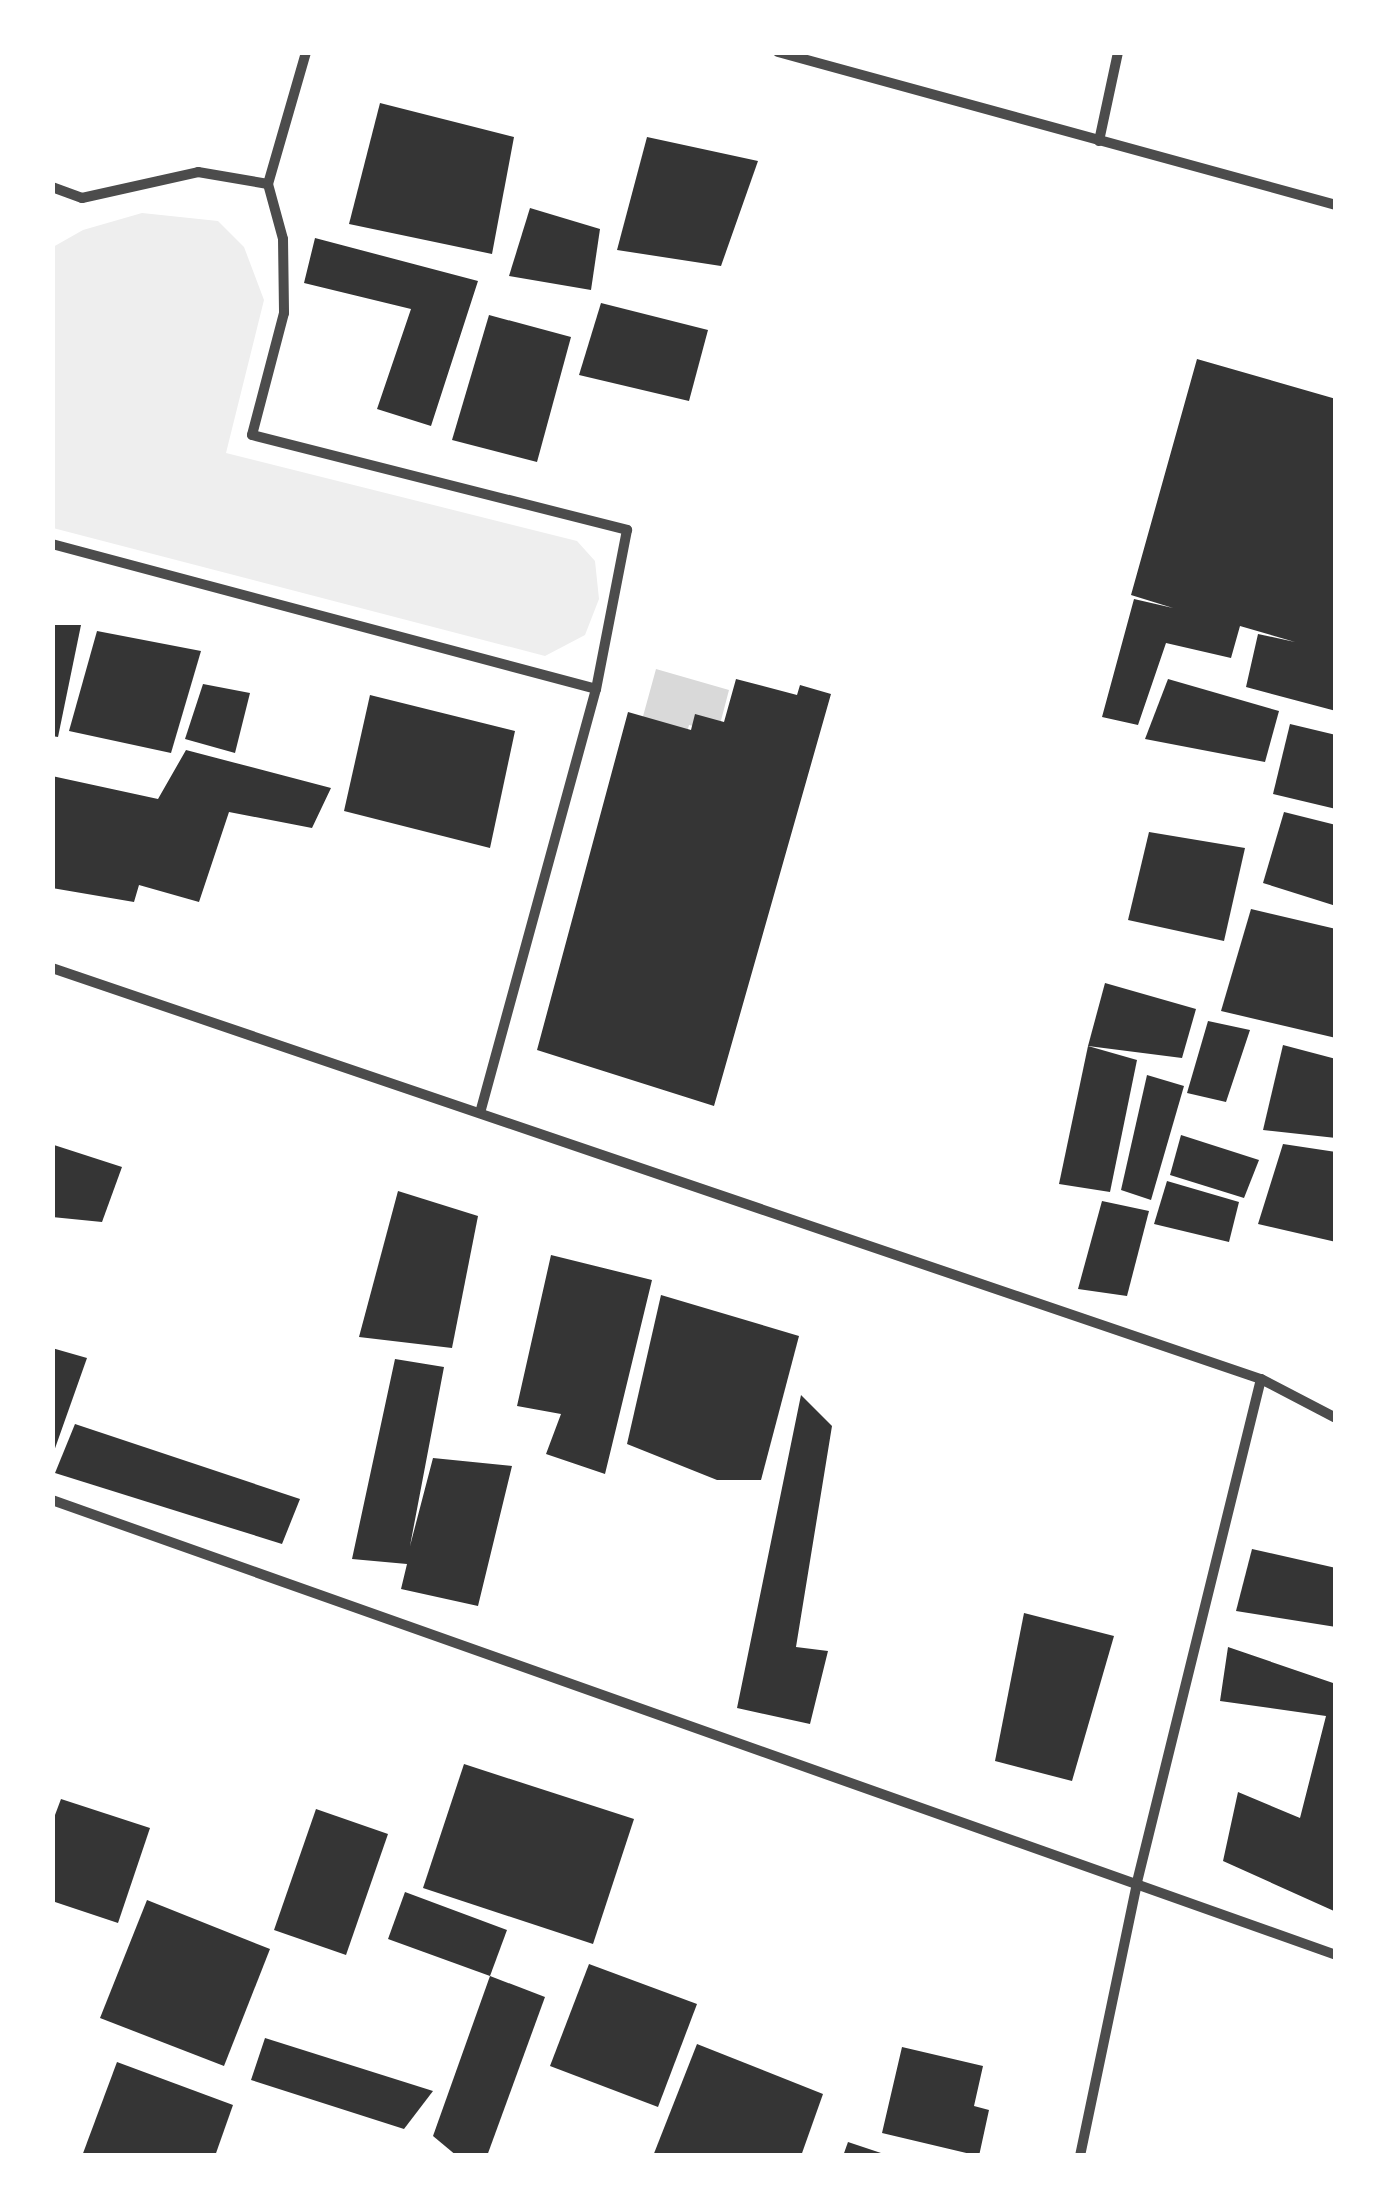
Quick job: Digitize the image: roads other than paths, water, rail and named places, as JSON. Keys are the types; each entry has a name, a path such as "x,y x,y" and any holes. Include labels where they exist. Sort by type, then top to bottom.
{"street":[{"path":"306,52 268,184 283,239 284,314 252,435 627,530 596,689 480,1112"},
{"path":"778,52 1336,205"},
{"path":"1100,141 1118,52"},
{"path":"52,187 82,198 198,172 268,184"},
{"path":"52,544 596,689"},
{"path":"52,968 1260,1379 1336,1418"},
{"path":"1080,2156 1138,1882 1260,1379"},
{"path":"52,1500 1336,1954"}]}
